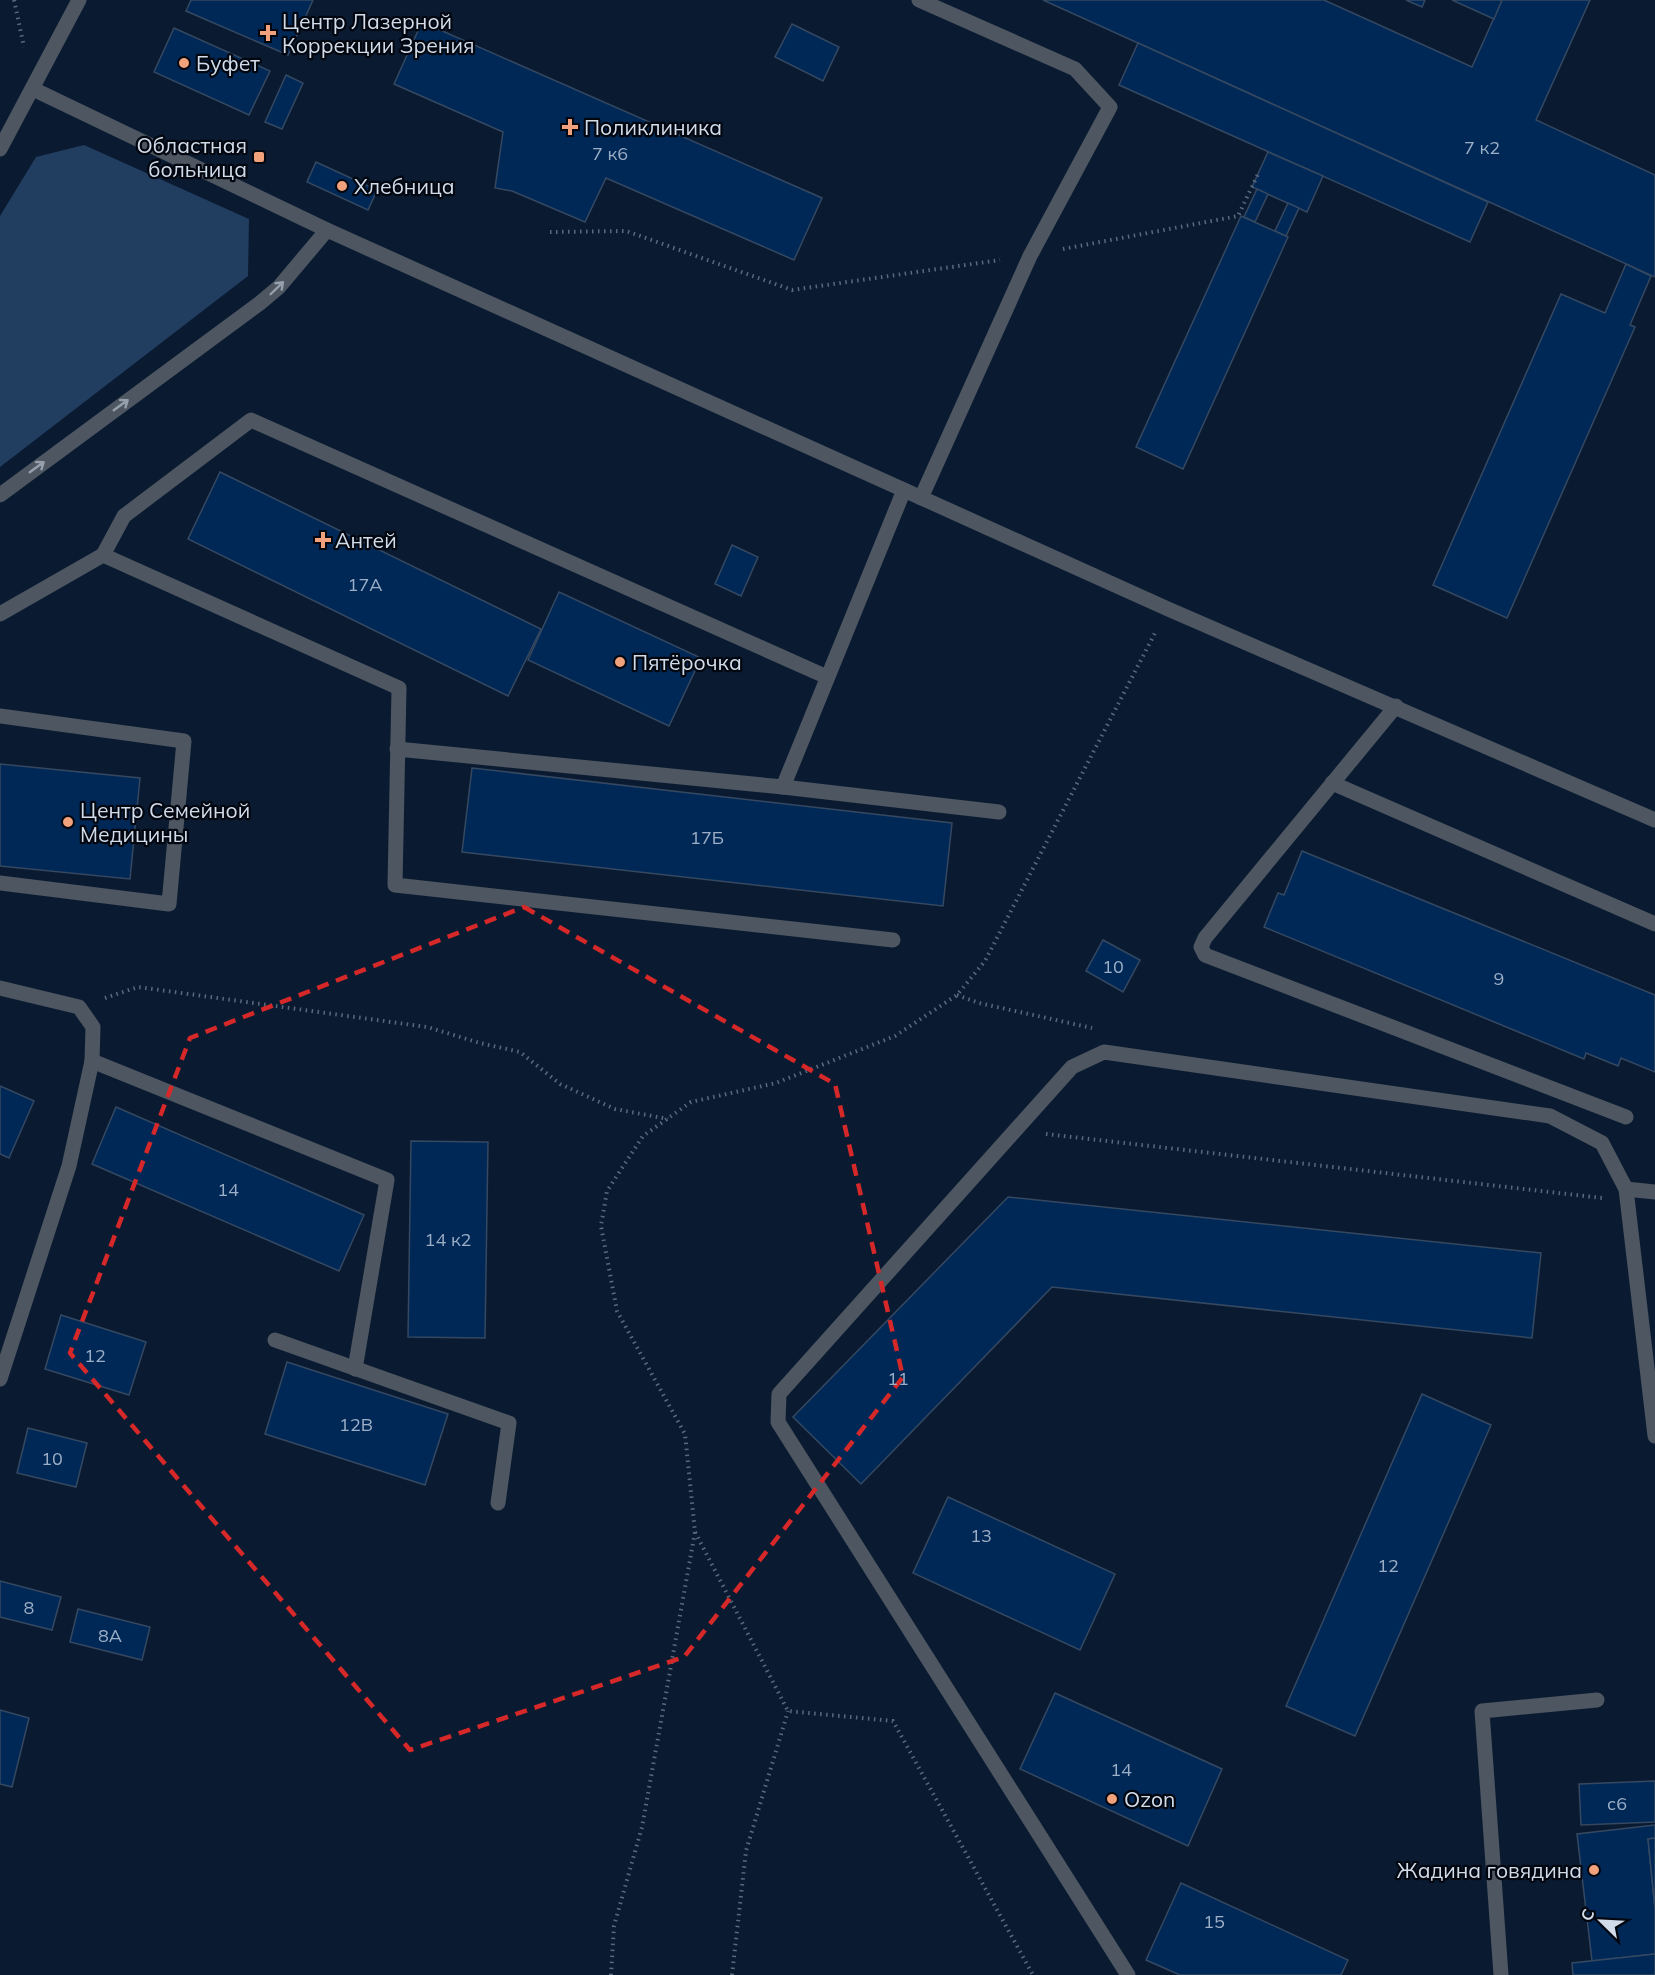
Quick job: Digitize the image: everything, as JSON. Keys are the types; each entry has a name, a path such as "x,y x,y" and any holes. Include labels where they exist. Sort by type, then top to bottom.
{"street":[{"path":"0,149 79,0"},
{"path":"919,0 1075,69 1110,107 1030,256 921,498"},
{"path":"33,89 327,230 921,498 1168,609 1655,820"},
{"path":"0,495 260,303 279,287 327,230"},
{"path":"0,614 103,555 124,516 251,420 827,677"},
{"path":"783,787 904,490"},
{"path":"103,555 399,688 395,885 893,940"},
{"path":"1396,706 1205,938 1201,947 1205,955 1626,1117"},
{"path":"0,716 184,741 169,903 0,883"},
{"path":"397,749 783,787 999,812"},
{"path":"1332,783 1655,924"},
{"path":"0,988 79,1007 93,1027 92,1061 69,1166 0,1379"},
{"path":"1128,1975 778,1422 779,1394 1072,1067 1104,1052 1550,1116 1602,1143 1626,1195 1655,1436"},
{"path":"92,1061 387,1180 355,1369"},
{"path":"1626,1195 1655,1192"},
{"path":"275,1340 509,1423 498,1503"},
{"path":"1501,1975 1482,1711 1597,1700"}],"path":[{"path":"550,232 626,231 792,290 1030,256 1238,216 1258,174"},
{"path":"611,1975 614,1926 642,1827 695,1532 685,1434 617,1311 601,1226 607,1191 643,1136 691,1102 776,1083 895,1036 957,995 985,961 1168,609"},
{"path":"79,1007 138,987 427,1027 520,1052 561,1084 615,1109 668,1119"},
{"path":"957,995 979,1003 1101,1029"},
{"path":"1016,1130 1626,1195"},
{"path":"695,1532 788,1711 746,1851 732,1975"},
{"path":"788,1711 893,1721 1033,1975"}],"highlighted area":[{"path":"524,907 835,1084 903,1377 684,1657 410,1750 70,1353 190,1038"}],"shaded area":[{"path":"84,145 249,219 248,276 0,467 0,216 36,157"}],"building":[{"name":"Центр Лазерной Коррекции Зрения","path":"191,0 313,0 288,55 186,11"},
{"path":"1043,0 1324,0 1472,67 1502,0 1590,0 1536,120 1655,175 1655,277"},
{"path":"1406,0 1425,0 1422,7"},
{"path":"1452,0 1502,0 1494,19"},
{"path":"422,22 822,198 794,260 606,178 585,222 512,191 495,188 503,132 394,84"},
{"path":"792,24 839,47 823,81 775,57"},
{"path":"174,28 270,71 249,115 154,72"},
{"path":"1138,43 1488,202 1470,242 1119,85"},
{"path":"286,75 303,83 282,129 265,122"},
{"path":"1268,152 1323,176 1307,212 1252,187"},
{"name":"Хлебница","path":"316,162 377,190 368,210 307,182"},
{"path":"1257,189 1268,194 1255,222 1244,217"},
{"path":"1288,203 1299,208 1286,236 1275,231"},
{"path":"1241,216 1288,237 1183,469 1136,447"},
{"path":"1626,264 1651,276 1630,325 1635,327 1507,618 1433,585 1561,294 1605,313"},
{"path":"220,472 541,629 508,696 188,539"},
{"path":"732,545 758,557 741,596 715,584"},
{"path":"559,592 701,658 669,726 528,660"},
{"name":"Центр Семейной Медицины","path":"0,764 140,778 130,879 0,866"},
{"path":"472,768 952,823 943,906 462,852"},
{"path":"1302,851 1655,995 1655,1072 1621,1058 1618,1066 1586,1053 1584,1059 1264,927 1278,893 1284,895"},
{"path":"1103,940 1140,960 1123,992 1086,971"},
{"path":"0,1086 34,1101 9,1158 0,1154"},
{"path":"116,1107 364,1215 339,1271 92,1164"},
{"path":"411,1141 488,1142 485,1338 408,1337"},
{"path":"1008,1197 1541,1253 1532,1338 1052,1287 861,1484 793,1417"},
{"path":"61,1315 146,1342 129,1395 45,1369"},
{"path":"287,1362 448,1414 425,1485 265,1434"},
{"path":"1422,1394 1491,1425 1355,1736 1286,1706"},
{"path":"28,1428 87,1443 76,1487 17,1473"},
{"path":"948,1497 1115,1574 1080,1650 913,1573"},
{"path":"0,1581 61,1597 52,1630 0,1617"},
{"path":"78,1609 150,1627 142,1660 70,1642"},
{"path":"1055,1693 1222,1769 1188,1846 1020,1769"},
{"path":"0,1710 29,1718 12,1787 0,1784"},
{"path":"1655,1781 1655,1822 1581,1825 1579,1784"},
{"path":"1655,1825 1655,1838 1648,1839 1655,1909 1655,1954 1592,1961 1577,1834"},
{"path":"1655,1838 1655,1909 1648,1839"},
{"path":"1181,1883 1348,1960 1341,1975 1180,1975 1146,1960"},
{"path":"1655,1954 1655,1975 1573,1975 1572,1963"}],"place":[{"name":"Центр Лазерной Коррекции Зрения","path":"268,33"},
{"name":"Буфет","path":"184,63"},
{"name":"Поликлиника","path":"570,127"},
{"name":"Областная больница","path":"259,157"},
{"name":"Хлебница","path":"342,186"},
{"name":"Антей","path":"323,540"},
{"name":"Пятёрочка","path":"620,662"},
{"name":"Центр Семейной Медицины","path":"68,822"},
{"name":"Ozon","path":"1112,1799"},
{"name":"Жадина говядина","path":"1594,1870"}]}
